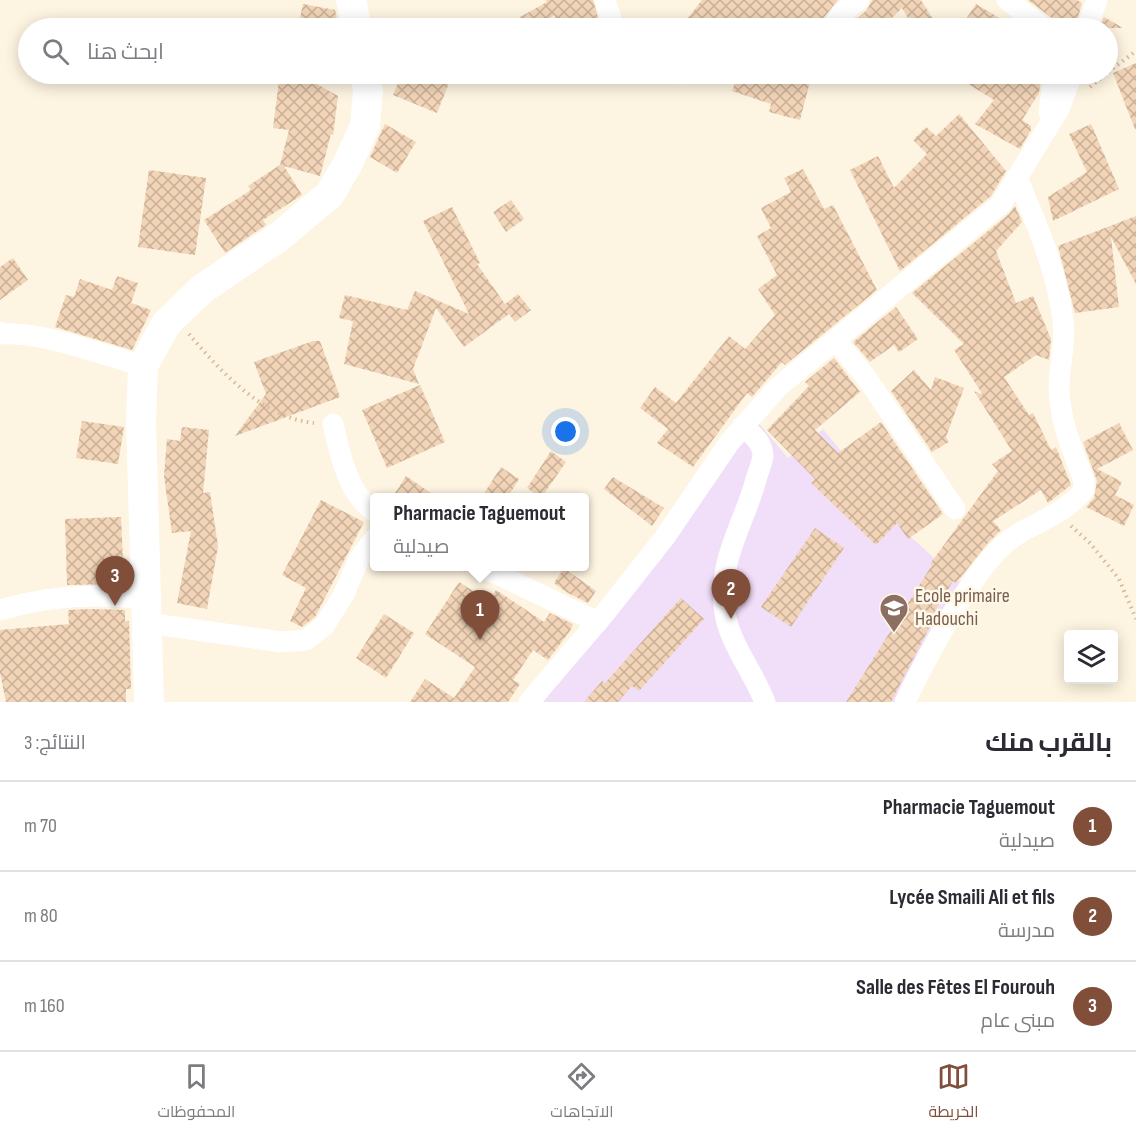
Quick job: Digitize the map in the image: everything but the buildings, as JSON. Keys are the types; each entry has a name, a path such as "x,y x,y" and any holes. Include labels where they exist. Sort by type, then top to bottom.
{"main road":[{"path":"351,0 355,18"},
{"path":"149,702 141,421 143,366 153,345 173,316 202,289 279,237 330,194 347,165 365,126 367,84"}],"street":[{"path":"605,0 611,18"},
{"path":"839,18 859,0"},
{"path":"1091,18 1097,0"},
{"path":"1047,130 1053,84"},
{"path":"529,702 598,622 664,537 729,443 777,388 1001,204 1059,109 1068,84"},
{"path":"905,702 921,669 962,600 987,566 1011,539 1073,504 1084,490 1084,481 1061,413 1059,387 1064,324 1057,285 1045,246 1017,178"},
{"path":"0,332 57,342 143,366"},
{"path":"835,340 866,377 955,508"},
{"path":"333,424 341,457 361,503 370,509"},
{"path":"743,426 759,442 763,455 751,496 724,570 724,605 728,633 752,671 765,702"},
{"path":"0,610 37,599 114,595 146,611 281,642 306,640 324,626 343,596 359,559 370,545"},
{"path":"489,571 598,622"}],"path":[{"path":"1118,64 1136,51"},
{"path":"173,316 229,377 266,406 298,421 333,424"},
{"path":"1057,513 1090,543 1119,579 1136,619"}],"shaded area":[{"path":"757,421 788,458 823,429 911,537 969,590 905,702 543,702"}],"place":[{"name":"Salle des Fêtes El Fourouh","path":"115,606"},
{"name":"Lycée Smaili Ali et fils","path":"731,619"},
{"name":"Ecole primaire Hadouchi","path":"894,634"},
{"name":"Pharmacie Taguemout","path":"480,640"}]}
